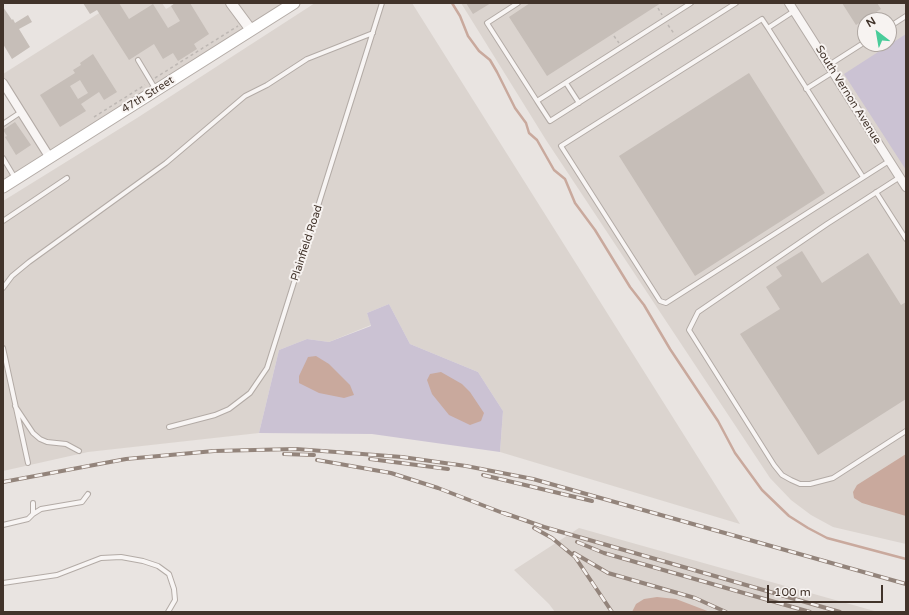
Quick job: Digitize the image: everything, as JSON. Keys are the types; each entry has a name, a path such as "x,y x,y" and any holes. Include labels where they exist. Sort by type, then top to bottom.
{"main road":[{"name":"47th Street","path":"3,187 50,158 153,86 248,26 294,3"}],"street":[{"path":"231,3 248,26"},
{"name":"South Vernon Avenue","path":"789,3 906,186"},
{"path":"3,83 50,158"}],"lane":[{"name":"Plainfield Road","path":"169,427 215,415 229,409 250,393 267,368 382,3"},
{"path":"518,3 487,23 550,121 728,5 736,3"},
{"path":"537,101 692,3"},
{"path":"768,28 794,11"},
{"path":"897,22 906,16"},
{"path":"863,177 762,19 561,146 660,301 666,303 889,161"},
{"path":"3,288 12,276 29,262 166,163 245,96 267,85 307,59 373,33"},
{"path":"806,88 857,48"},
{"path":"138,60 153,86"},
{"path":"566,83 579,103"},
{"path":"3,124 21,111"},
{"path":"3,158 16,179"},
{"path":"900,177 698,312 689,330 774,466 782,475 791,480 800,484 810,484 834,478 906,431"},
{"path":"3,221 67,178"},
{"path":"876,192 906,239"},
{"path":"3,348 28,463"},
{"path":"14,403 33,433 40,439 47,442 66,444 79,451"},
{"path":"3,525 28,519 41,509 82,502 88,494"},
{"path":"33,514 34,503"},
{"path":"3,583 57,574 102,558 121,558 143,561 158,566 169,574 174,589 175,600 168,612"}],"path":[{"path":"94,117 153,86 248,26"}],"shaded area":[{"path":"115,3 162,3 166,9 176,3 225,3 247,29 50,154 3,79 3,74"},
{"path":"233,3 289,3 252,27"},
{"path":"315,3 412,3 740,524 500,452 503,411 478,372 410,344 389,304 367,313 371,325 329,342 307,339 279,350 259,433 88,452 3,471 3,201 137,118"},
{"path":"461,3 906,3 906,544 833,527 811,515 791,500 770,478 546,140"},
{"path":"906,34 906,170 844,74 878,52 897,52 897,40"},
{"path":"19,110 46,157 3,184 3,120"},
{"path":"389,304 410,344 478,372 503,411 500,452 372,434 259,433 279,350 307,339 329,342 371,326 367,313"},
{"path":"316,356 329,364 350,385 354,395 344,398 319,393 299,383 299,376 308,357"},
{"path":"441,372 462,384 470,392 484,413 481,421 470,425 449,415 432,394 427,380 430,374"},
{"path":"906,454 906,516 862,503 854,498 853,492 857,485"},
{"path":"579,528 878,612 555,612 549,604 514,570"},
{"path":"657,597 676,599 710,612 632,612 636,604 644,599"}],"building":[{"path":"83,3 119,3 129,19 153,4 168,28 180,21 171,6 175,3 190,3 209,34 194,44 197,49 178,61 173,53 163,59 154,44 129,60 97,10 90,14"},
{"path":"466,3 491,3 473,14"},
{"path":"530,3 661,3 547,76 509,17"},
{"path":"842,3 877,3 881,9 876,12 857,12 856,25"},
{"path":"3,7 15,23 28,15 32,22 19,29 30,47 12,59 3,44"},
{"path":"93,54 117,92 104,100 99,92 81,104 86,111 60,127 40,95 75,73 73,70 81,65 80,63","holes":["80,80 88,93 78,99 70,86"]},
{"path":"749,73 825,193 695,276 619,156"},
{"path":"15,122 31,145 16,155 5,137 7,136 3,130"},
{"path":"802,251 822,283 868,253 901,305 906,302 906,399 818,455 740,334 780,309 766,287 782,276 776,267"}],"waterway":[{"path":"452,3 460,16 468,36 479,51 490,60 515,108 526,123 529,133 537,140 554,170 565,179 575,203 595,230 630,287 644,305 670,349 718,421 735,453 762,490 789,516 827,538 906,559"}],"railway":[{"path":"3,482 126,459 214,451 296,449 402,457 466,466 533,479 906,584"},
{"path":"284,454 314,455"},
{"path":"370,459 448,469"},
{"path":"317,460 391,473 438,488 508,515"},
{"path":"483,475 592,501"},
{"path":"504,513 544,527 840,612"},
{"path":"534,528 552,538 575,557 612,612"},
{"path":"577,542 604,553 810,612"},
{"path":"574,553 608,573 695,598 726,612"}]}
